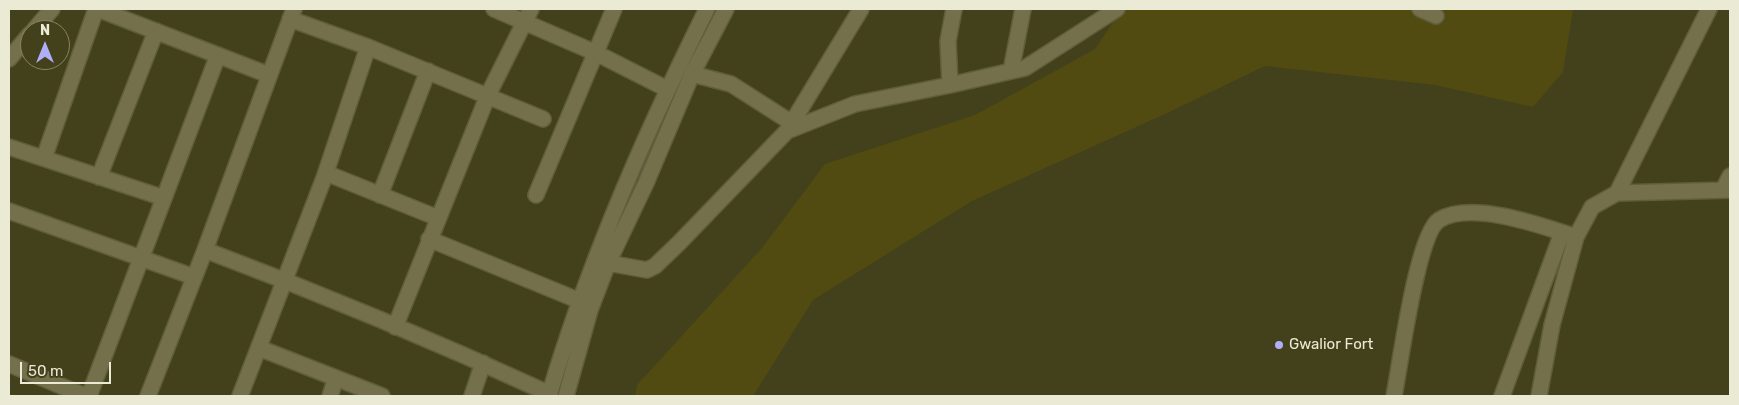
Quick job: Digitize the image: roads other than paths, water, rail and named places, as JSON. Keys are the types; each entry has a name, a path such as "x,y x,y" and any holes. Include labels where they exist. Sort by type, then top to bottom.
{"street":[{"path":"43,20 52,9"},
{"path":"44,158 97,9 270,75"},
{"path":"494,9 529,16 666,89"},
{"path":"536,195 614,9"},
{"path":"205,250 285,280 483,363 550,395 580,300 666,89 707,9"},
{"path":"566,396 590,310 608,263 646,184 692,74 726,9"},
{"path":"608,263 647,270 654,266 790,127 862,9"},
{"path":"950,85 948,41 954,9"},
{"path":"1011,71 1023,9"},
{"path":"790,127 855,104 1025,68 1117,9"},
{"path":"1420,9 1436,16"},
{"path":"1616,192 1709,9"},
{"path":"148,396 205,250 292,14 544,119"},
{"path":"395,327 488,95 529,16"},
{"path":"100,177 156,31"},
{"path":"9,59 20,46"},
{"path":"240,396 326,173 368,47"},
{"path":"9,364 87,396 142,259 218,55"},
{"path":"380,195 428,72"},
{"path":"692,74 731,84 790,127"},
{"path":"9,147 164,198"},
{"path":"326,173 438,218"},
{"path":"1502,396 1569,235 1592,207 1616,192 1726,190 1730,176"},
{"path":"9,211 194,276"},
{"path":"1394,396 1419,263 1430,228 1439,220 1448,217 1478,214 1514,216 1569,235"},
{"path":"1539,396 1569,235"},
{"path":"429,239 580,300"},
{"path":"259,348 382,396"},
{"path":"472,396 483,363"},
{"path":"330,396 336,378"}],"place":[{"name":"Gwalior Fort","path":"1279,345"}]}
